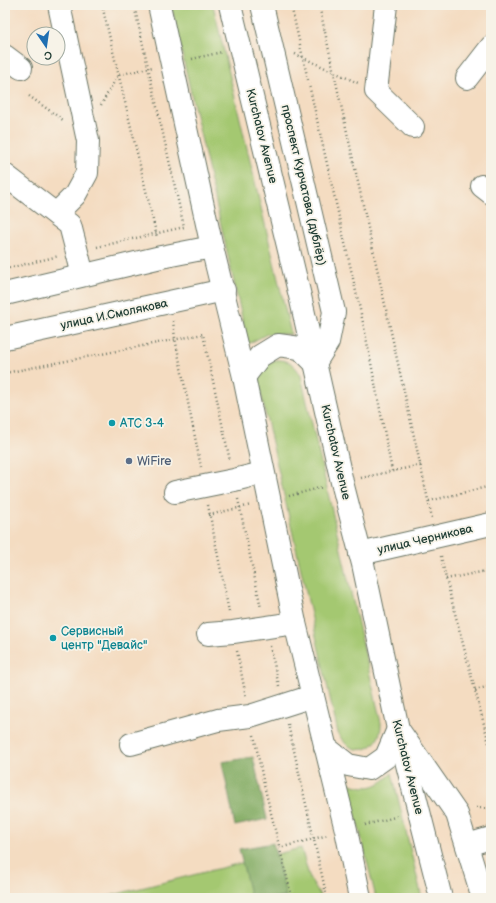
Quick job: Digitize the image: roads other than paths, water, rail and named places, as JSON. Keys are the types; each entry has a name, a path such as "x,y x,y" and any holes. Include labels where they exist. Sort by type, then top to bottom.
{"main road":[{"path":"56,214 74,195 87,173 88,141 59,5"},
{"path":"159,5 212,247 224,290 244,377 295,623 346,830 360,898"},
{"name":"Kurchatov Avenue","path":"230,5 316,362 398,729 441,898"},
{"name":"проспект Курчатова (дублёр)","path":"262,5 334,312 328,342 316,362"},
{"path":"386,5 376,92 413,127"},
{"path":"466,78 491,47"},
{"path":"5,175 70,225 83,275"},
{"path":"5,294 161,257 212,247"},
{"name":"улица И.Смолякова","path":"5,338 224,290"},
{"path":"244,377 260,356 278,345 300,348 316,362"},
{"path":"175,492 234,480 263,472"},
{"name":"улица Черникова","path":"361,559 436,536 491,524"},
{"name":"улица Черникова","path":"361,559 491,535"},
{"path":"208,634 295,623"},
{"path":"131,744 218,720 250,716 313,696"},
{"path":"325,746 348,766 369,769 386,757 398,729"},
{"path":"398,729 457,814 483,898"},
{"path":"467,845 491,838"}],"place":[{"name":"АТС 3-4","path":"112,423"},
{"name":"WiFire","path":"129,461"},
{"name":"Сервисный центр \"Девайс\"","path":"53,638"}]}
